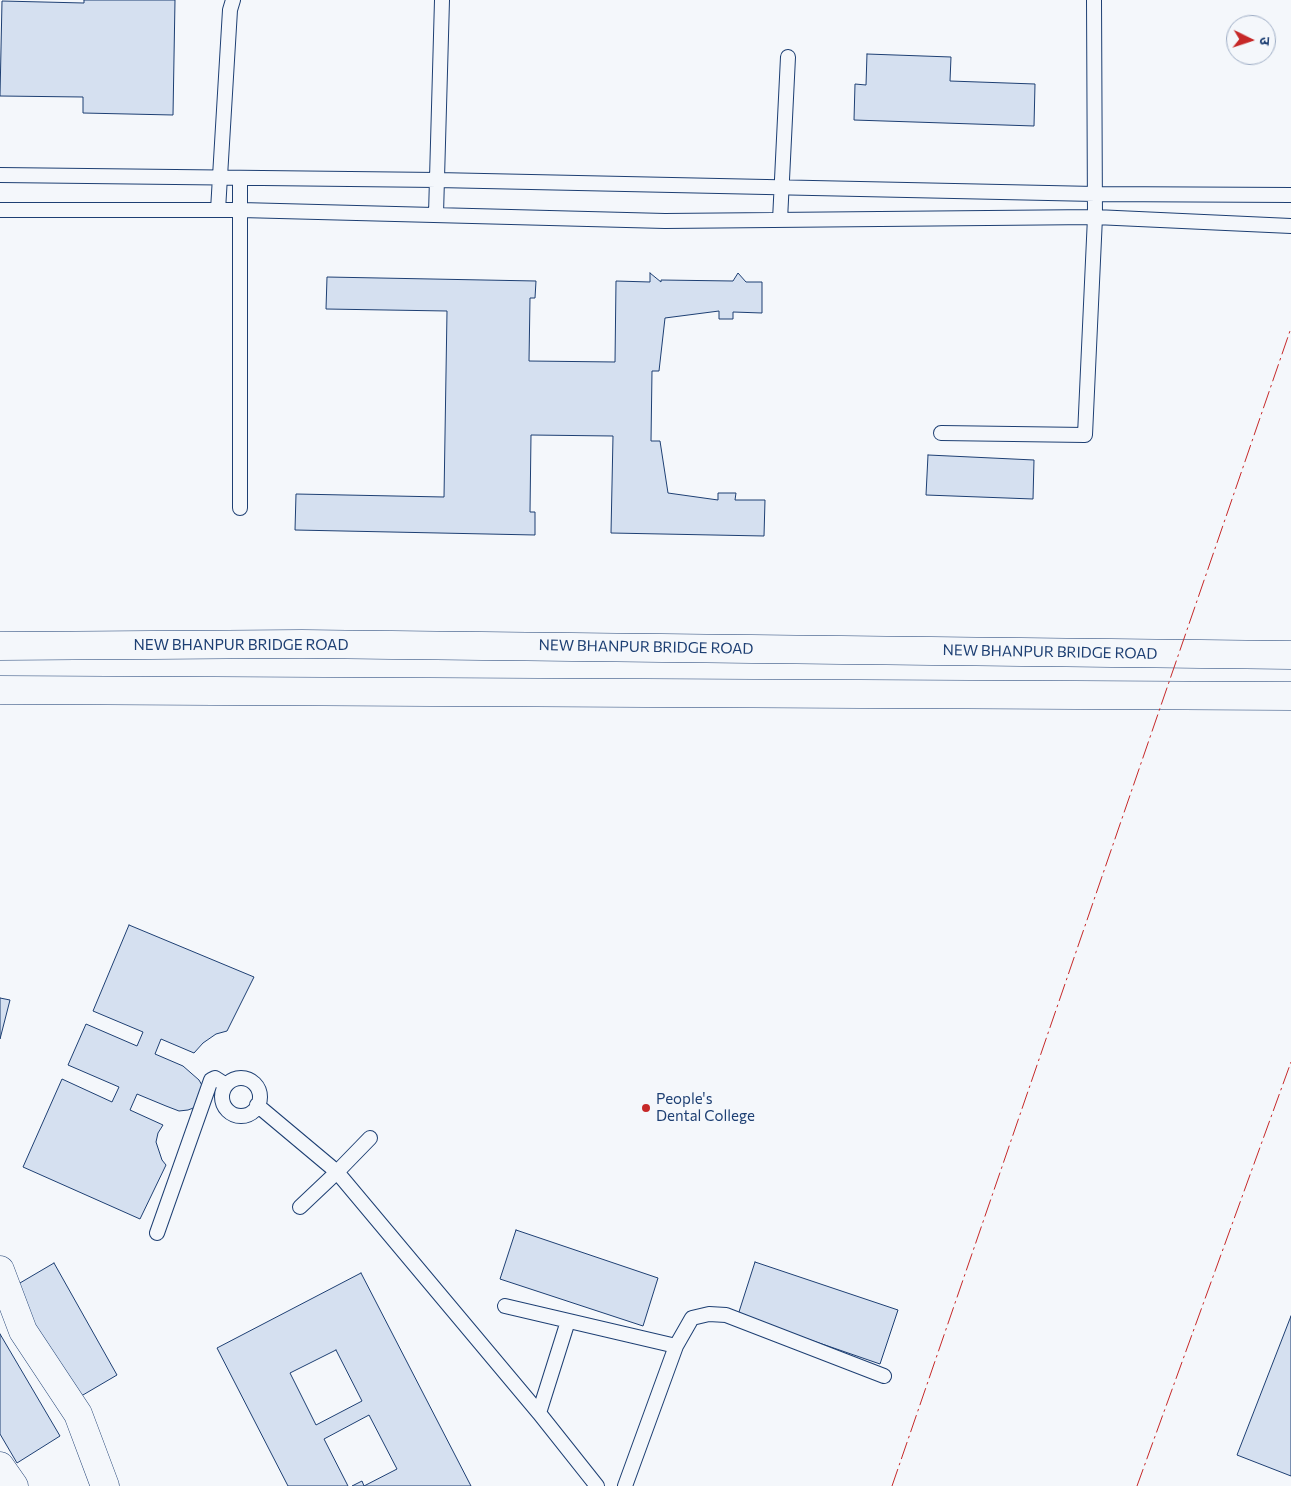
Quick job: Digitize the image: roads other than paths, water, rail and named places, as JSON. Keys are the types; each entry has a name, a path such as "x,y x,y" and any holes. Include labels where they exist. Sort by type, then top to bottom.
{"street":[{"name":"NEW BHANPUR BRIDGE ROAD","path":"0,646 302,644 1291,655"},
{"path":"0,690 1291,696"},
{"path":"0,1270 23,1331 78,1414 105,1486"},
{"path":"0,1466 14,1486"}],"lane":[{"path":"218,210 230,10 233,0"},
{"path":"436,214 442,0"},
{"path":"941,433 1085,435 1096,194 1094,0"},
{"path":"780,220 788,57"},
{"path":"0,175 437,180 1096,194 1291,195"},
{"path":"240,178 240,508"},
{"path":"0,210 241,210 665,221 1095,217 1291,226"},
{"path":"157,1233 211,1080 215,1078 226,1085"},
{"path":"237,1078 254,1083 260,1094 257,1106 249,1114 243,1116 231,1113 223,1103 222,1097 226,1085 237,1078"},
{"path":"257,1106 337,1172 598,1486"},
{"path":"300,1206 370,1138"},
{"path":"505,1306 676,1346"},
{"path":"625,1486 676,1346 692,1318 708,1314 726,1316 884,1376"},
{"path":"539,1413 568,1321"}],"place":[{"name":"People's Dental College","path":"646,1108"}]}
